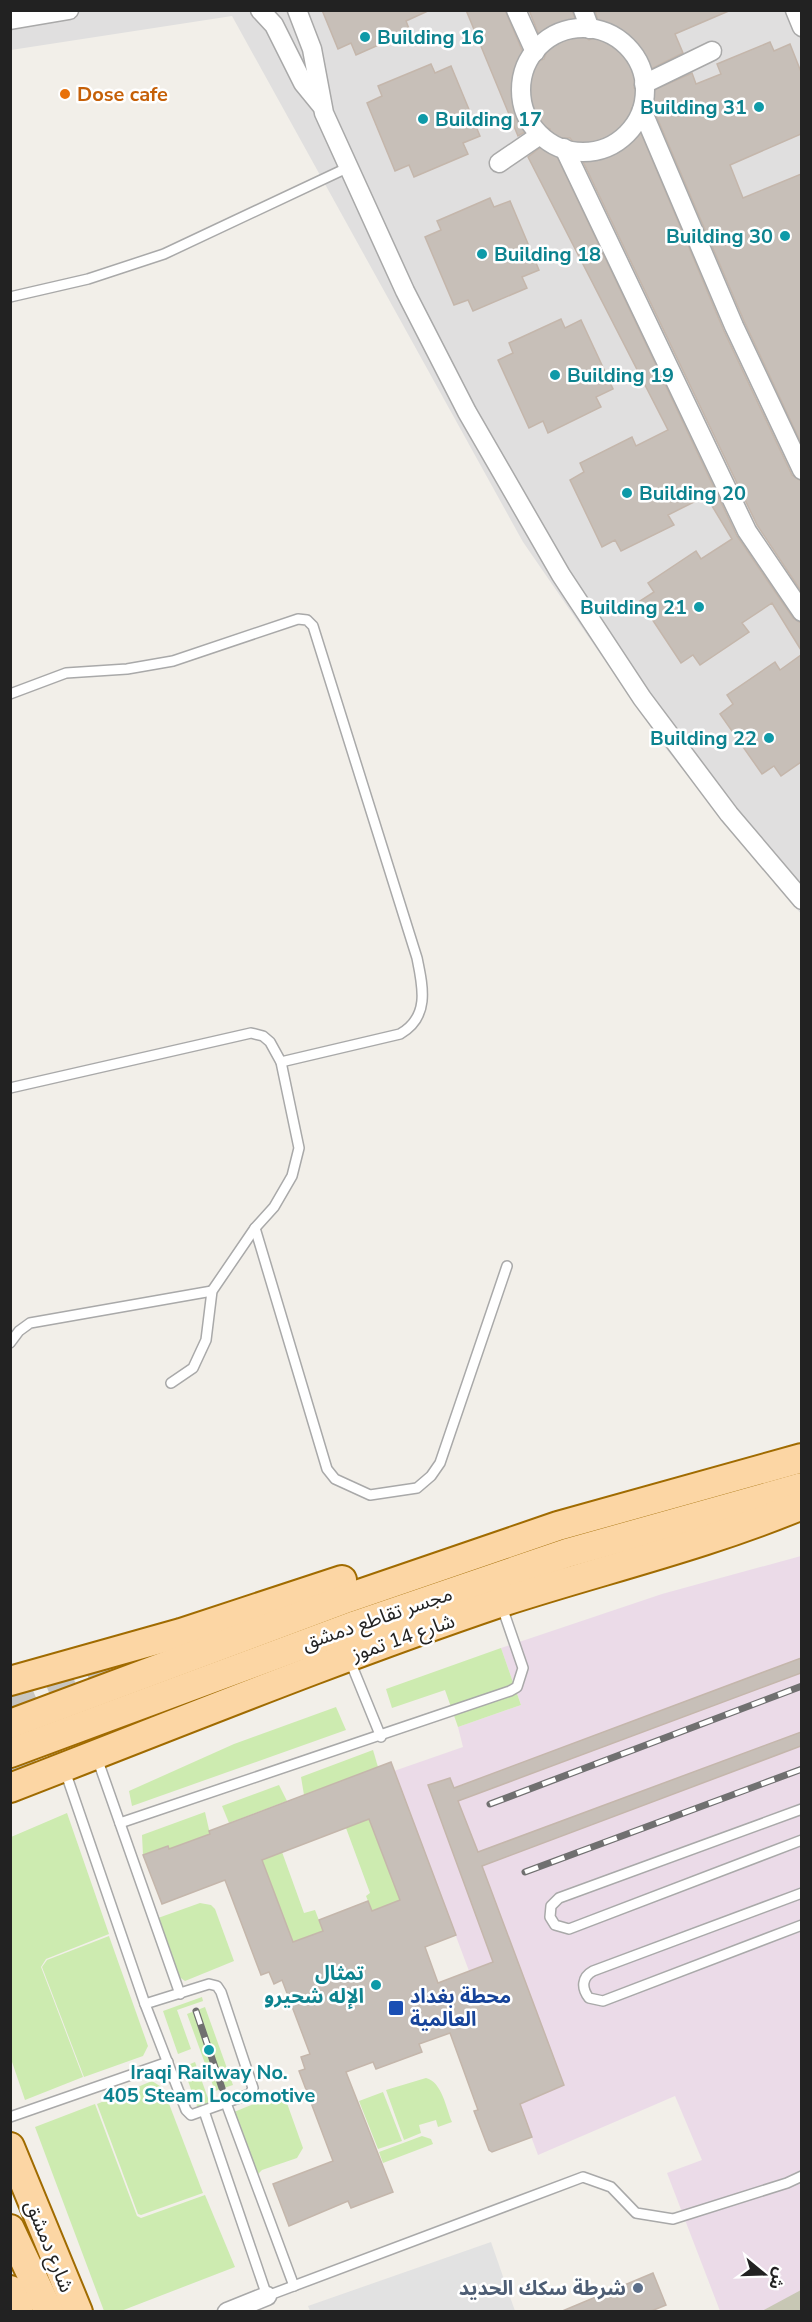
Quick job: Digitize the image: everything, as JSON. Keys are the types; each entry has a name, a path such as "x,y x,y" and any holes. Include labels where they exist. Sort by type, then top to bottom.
{"main road":[{"path":"10,1681 181,1633 468,1536 600,1496 736,1458 801,1445"},
{"name":"مجسر تقاطع دمشق","path":"10,1724 348,1598 547,1530 801,1458"},
{"name":"مجسر تقاطع دمشق","path":"10,1753 378,1617 567,1553 801,1487"},
{"name":"شارع 14 تموز","path":"10,1788 349,1656 501,1603 759,1523 801,1505"},
{"name":"شارع دمشق","path":"10,2147 78,2312"},
{"name":"شارع دمشق","path":"10,2229 49,2312"},
{"path":"10,2290 19,2312"}],"street":[{"path":"10,20 69,10"},
{"path":"260,10 274,25 303,83 321,105 427,336 561,575 685,756 801,900"},
{"path":"297,10 316,65 321,105"},
{"path":"516,10 535,52"},
{"path":"583,10 590,29"},
{"path":"795,10 801,27"},
{"path":"590,29 602,30 620,39 634,54 642,71 644,84 642,110 632,128 618,141 598,150 578,152 564,148 540,135 528,118 522,98 523,77 535,52 544,42 563,31 590,29"},
{"path":"644,84 712,51"},
{"path":"642,110 734,326 801,470"},
{"path":"499,163 540,135"},
{"path":"564,148 747,531 801,612"},
{"path":"228,2312 267,2296"}],"lane":[{"path":"10,297 88,279 164,254 349,167"},
{"path":"10,694 66,673 127,669 173,661 298,619 307,620 313,626 417,958 423,999 414,1023 400,1034 280,1062"},
{"path":"10,1088 251,1033 262,1036 270,1042 280,1062 299,1148 292,1176 274,1207 255,1228 212,1291 212,1309 202,1349 194,1368 171,1383"},
{"path":"255,1228 327,1469 335,1479 370,1495 417,1488 431,1476 440,1463 507,1266"},
{"path":"10,1343 20,1330 30,1323 212,1291"},
{"path":"120,1823 381,1737 517,1687 523,1668 501,1603"},
{"path":"349,1656 381,1737"},
{"path":"95,1754 180,1994"},
{"path":"64,1767 146,2004 187,2112 193,2115 250,2094 254,2088 217,1986 209,1984 146,2004"},
{"path":"801,1809 559,1898 551,1906 550,1917 555,1925 569,1929 801,1840"},
{"path":"801,1893 593,1971 585,1978 584,1989 589,1998 603,2001 801,1925"},
{"path":"10,2117 168,2062"},
{"path":"226,2103 294,2286"},
{"path":"204,2111 267,2296 583,2177 612,2187 636,2213 673,2219 787,2183 801,2176"}],"shaded area":[{"path":"11,11 801,11 801,914 663,745 523,542 232,16 11,50"},
{"path":"801,1556 801,2311 720,2311 667,2173 702,2160 675,2096 538,2155 394,1771 463,1747 458,1727 521,1705 501,1648 662,1594"},
{"path":"491,2242 515,2311 310,2311 308,2306"},
{"path":"801,2290 801,2311 762,2311"}],"green space":[{"path":"501,1648 521,1705 458,1727 445,1690 392,1708 386,1689"},
{"path":"336,1707 346,1730 132,1806 129,1791 234,1744"},
{"path":"373,1750 378,1767 304,1795 301,1777"},
{"path":"279,1785 287,1801 229,1823 222,1806"},
{"path":"205,1812 210,1834 169,1849 168,1846 143,1855 142,1835"},
{"path":"67,1813 109,1934 46,1959 41,1967 83,2077 25,2100 11,2059 11,1837"},
{"path":"369,1819 400,1900 372,1911 366,1896 370,1893 346,1828"},
{"path":"282,1852 304,1913 315,1910 323,1931 293,1942 262,1860"},
{"path":"200,1903 211,1905 215,1909 234,1961 185,1981 178,1976 158,1918"},
{"path":"109,1936 148,2046 143,2056 84,2077 42,1967 47,1960"},
{"path":"202,1997 203,2001 177,2010 191,2049 178,2054 163,2011"},
{"path":"205,2007 233,2085 215,2091 187,2014"},
{"path":"195,2062 209,2101 236,2092 237,2096 198,2109 183,2067"},
{"path":"426,2078 440,2090 452,2122 438,2127 436,2120 419,2125 421,2133 404,2140 386,2090"},
{"path":"152,2081 163,2088 203,2193 141,2215 138,2214 97,2104"},
{"path":"283,2092 303,2148 297,2158 262,2170 257,2175 234,2112"},
{"path":"383,2092 402,2141 378,2149 359,2101"},
{"path":"95,2104 137,2216 141,2218 205,2195 235,2267 121,2311 104,2311 35,2127"},
{"path":"422,2136 431,2139 433,2144 383,2163 379,2152"}],"building":[{"name":"Building 16","path":"322,10 430,10 406,21 410,31 356,55 351,43 338,49"},
{"path":"466,10 505,10 525,57 534,63 544,59 546,53 529,10 572,10 580,33 589,40 598,37 601,31 595,10 731,10 675,34 683,53 635,77 634,88 643,95 692,73 696,84 721,74 717,64 770,42 774,51 790,44 801,72 801,134 730,165 743,198 801,174 801,443 744,321 652,106 648,101 638,99 631,109 724,331 792,475 801,481 801,591 757,525 574,143 570,138 560,138 553,148 737,536 793,618 801,623 801,650 772,603 742,623 749,632 700,665 693,655 681,663 640,601 654,592 648,583 696,551 701,559 732,539 706,496 668,515 674,525 621,551 615,540 602,547 570,480 584,472 580,463 632,437 636,446 668,430 528,157 550,140 550,129 539,124 518,136"},
{"name":"Building 17","path":"431,64 435,73 451,66 480,136 463,143 468,154 414,177 409,165 395,171 367,103 382,96 378,86"},
{"name":"Building 18","path":"490,198 494,207 510,201 539,270 522,277 527,288 473,311 468,300 454,305 425,237 441,230 437,221"},
{"name":"Building 19","path":"561,319 565,328 581,320 613,389 596,397 601,407 548,433 543,421 529,428 498,360 513,353 509,343"},
{"name":"Building 22","path":"801,655 801,762 781,776 774,766 762,774 720,714 733,704 727,695 775,662 780,670"},
{"name":"محطة بغداد العالمية","path":"801,1658 801,1673 458,1801 478,1852 801,1732 801,1746 482,1866 564,2085 520,2104 532,2137 492,2152 489,2150 474,2111 478,2110 450,2033 419,2044 422,2052 376,2069 373,2062 346,2072 393,2192 351,2208 348,2201 289,2226 273,2184 333,2161 299,2071 305,2069 301,2057 310,2054 282,1980 274,1984 269,1972 261,1975 225,1880 162,1904 143,1855 168,1846 169,1849 210,1834 209,1831 391,1762 456,1935 425,1947 438,1983 493,1962 428,1785 450,1778 454,1788","holes":["369,1819 400,1900 372,1911 368,1901 319,1920 323,1931 293,1942 262,1860"]},
{"name":"شرطة سكك الحديد","path":"653,2273 666,2305 649,2312 560,2312"}],"tunnel":[{"path":"10,1708 133,1656"},
{"path":"10,1761 30,1768 63,1759"}],"railway":[{"path":"490,1804 802,1686"},
{"path":"525,1872 802,1769"},
{"path":"196,2011 222,2088"}],"place":[{"name":"Building 16","path":"365,37"},
{"name":"Dose cafe","path":"65,94"},
{"name":"Building 31","path":"759,107"},
{"name":"Building 17","path":"423,119"},
{"name":"Building 30","path":"785,236"},
{"name":"Building 18","path":"482,254"},
{"name":"Building 19","path":"555,375"},
{"name":"Building 20","path":"627,493"},
{"name":"Building 21","path":"699,607"},
{"name":"Building 22","path":"769,738"},
{"name":"تمثال الإله شحيرو","path":"376,1985"},
{"name":"محطة بغداد العالمية","path":"396,2008"},
{"name":"Iraqi Railway No. 405 Steam Locomotive","path":"209,2050"},
{"name":"شرطة سكك الحديد","path":"638,2288"}]}
